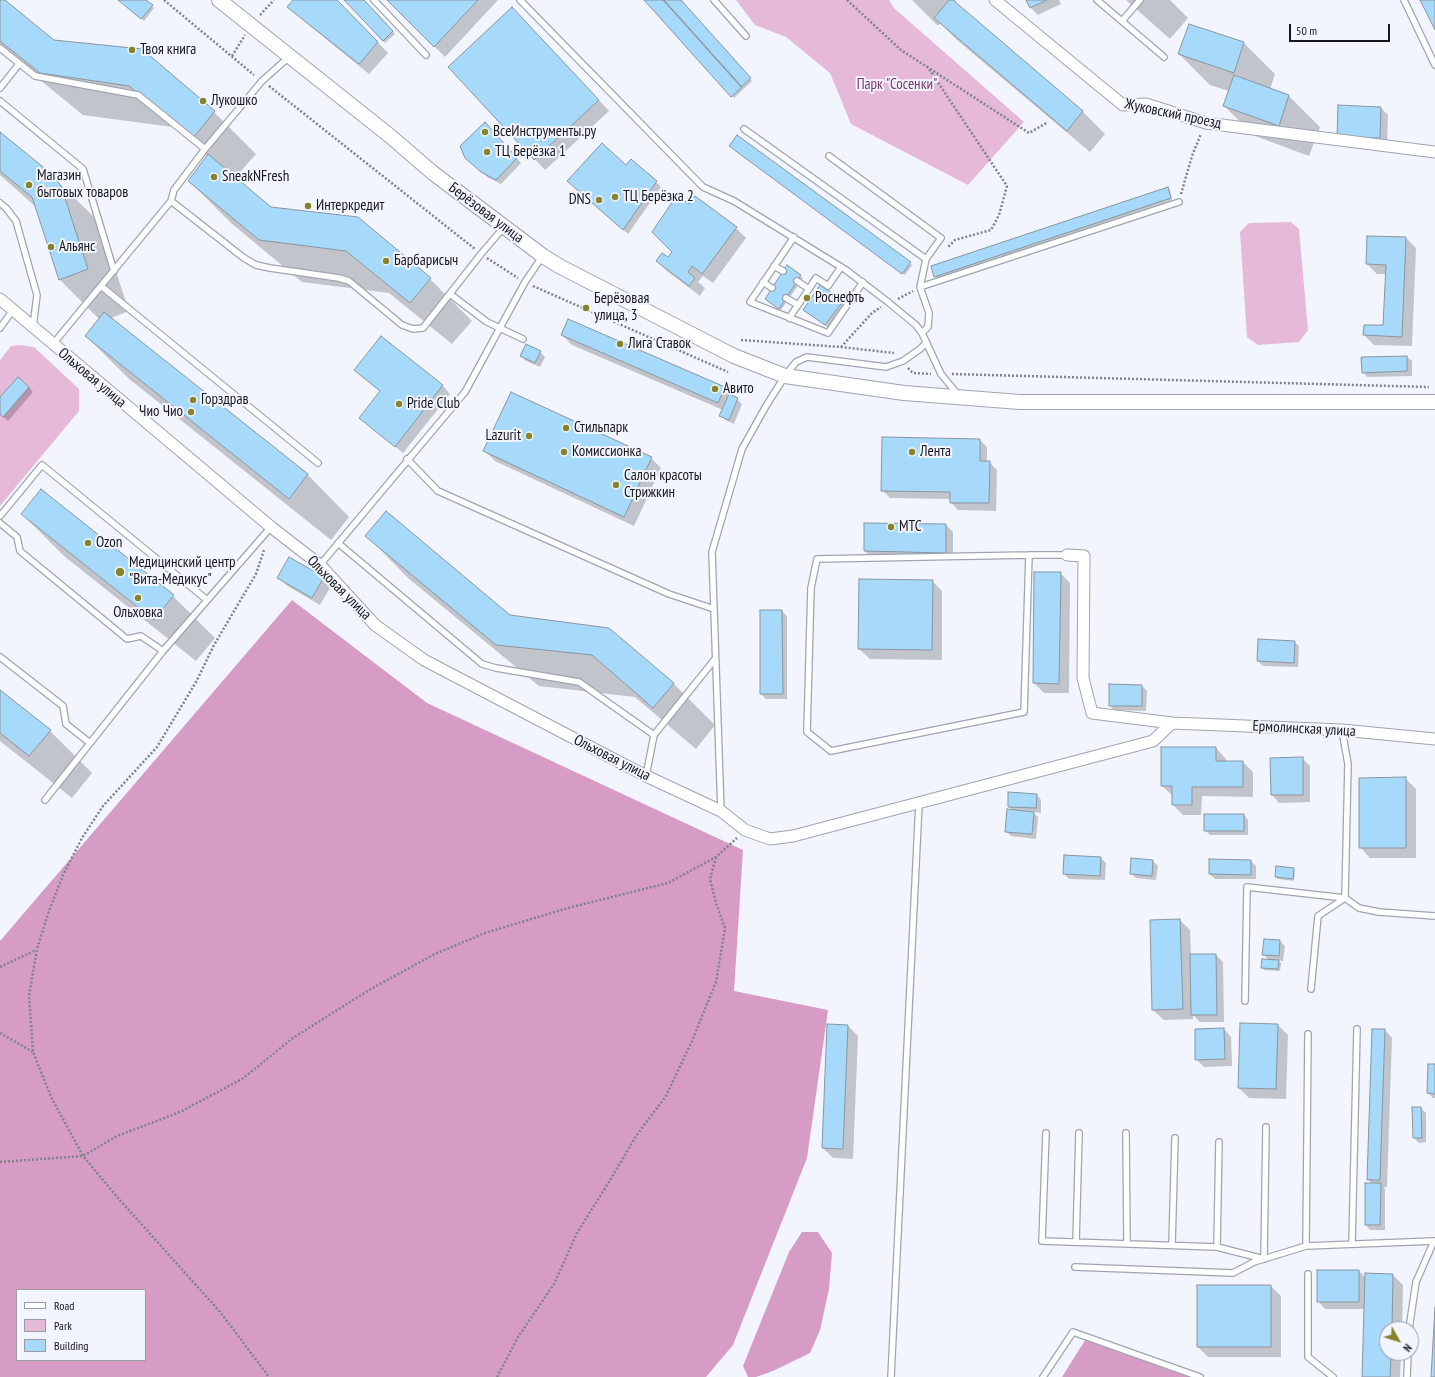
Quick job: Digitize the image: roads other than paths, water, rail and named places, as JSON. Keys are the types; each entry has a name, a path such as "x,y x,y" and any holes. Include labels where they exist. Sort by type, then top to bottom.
{"street":[{"name":"Берёзовая улица","path":"220,0 390,136 433,174 543,256 559,266 734,356 785,376 904,393 1020,402 1435,402"},
{"name":"Жуковский проезд","path":"995,0 1123,105 1146,104 1206,123 1435,152"},
{"name":"Ольховая улица","path":"0,299 271,527 320,565 375,625 424,660 646,776 720,811 745,830 770,839 794,836 1153,741 1172,723"},
{"name":"Ермолинская улица","path":"1067,555 1084,556 1083,678 1092,713 1172,723 1342,730 1435,739"}],"lane":[{"path":"374,0 426,55"},
{"path":"520,0 703,188 734,200 841,267 863,282 916,325 922,333 941,374 960,397"},
{"path":"714,0 746,36"},
{"path":"1097,0 1164,57"},
{"path":"1122,21 1140,0"},
{"path":"1404,0 1435,65"},
{"path":"0,48 35,76 138,95 205,149"},
{"path":"53,345 171,201 174,190 205,149 262,81 289,56"},
{"path":"0,88 19,64"},
{"path":"0,101 83,169 114,271"},
{"path":"744,129 926,259"},
{"path":"829,156 941,238 926,259 920,287 929,313 928,327 922,333"},
{"path":"171,201 244,258 256,265 339,278 349,281 402,325 413,329 423,328 504,227"},
{"path":"920,287 1179,202"},
{"path":"0,203 16,221 37,294 33,328"},
{"path":"794,237 750,302 828,333 863,282"},
{"path":"320,565 407,459 465,392 525,282 543,256"},
{"path":"774,266 783,271"},
{"path":"790,318 816,278 828,286 841,267"},
{"path":"797,281 809,289"},
{"path":"763,282 772,288"},
{"path":"101,286 318,463"},
{"path":"450,294 487,322 523,339"},
{"path":"786,298 798,305"},
{"path":"0,328 13,310"},
{"path":"720,811 712,552 742,449 785,376 796,362 807,357 886,367 903,362 926,343"},
{"path":"407,459 438,491 669,594 714,609"},
{"path":"0,516 42,465 207,600"},
{"path":"0,523 17,537 20,551 127,639 141,636 163,651"},
{"path":"45,800 163,651 271,527"},
{"path":"338,543 482,664 496,668 579,682 654,735"},
{"path":"1029,555 1024,712 831,750 807,732 811,588 817,559 1029,555 1067,555"},
{"path":"0,657 63,706 66,724 90,742"},
{"path":"646,776 654,735 716,658"},
{"path":"1342,730 1348,764 1346,898"},
{"path":"891,1377 919,803"},
{"path":"1245,1001 1247,887 1346,898 1359,908 1379,912 1435,916"},
{"path":"1311,989 1318,916 1346,898"},
{"path":"1352,1244 1357,1028"},
{"path":"1306,1246 1308,1034"},
{"path":"1264,1259 1266,1127"},
{"path":"1046,1133 1042,1241 1217,1247 1264,1259"},
{"path":"1076,1242 1079,1133"},
{"path":"1126,1133 1127,1244"},
{"path":"1172,1245 1175,1138"},
{"path":"1217,1247 1219,1142"},
{"path":"1075,1267 1233,1273 1254,1262 1306,1246 1434,1241 1416,1282 1410,1321"},
{"path":"1308,1274 1308,1357 1333,1377"},
{"path":"1043,1377 1073,1332 1200,1377"},
{"path":"1407,1377 1408,1361"}],"place":[{"name":"Твоя книга","path":"132,50"},
{"name":"Лукошко","path":"203,101"},
{"name":"ВсеИнструменты.ру","path":"485,132"},
{"name":"ТЦ Берёзка 1","path":"487,152"},
{"name":"SneakNFresh","path":"214,177"},
{"name":"Магазин бытовых товаров","path":"29,185"},
{"name":"ТЦ Берёзка 2","path":"615,197"},
{"name":"DNS","path":"599,200"},
{"name":"Интеркредит","path":"308,206"},
{"name":"Альянс","path":"51,247"},
{"name":"Барбарисыч","path":"386,261"},
{"name":"Роснефть","path":"807,298"},
{"name":"Берёзовая улица, 3","path":"586,308"},
{"name":"Лига Ставок","path":"620,344"},
{"name":"Авито","path":"715,389"},
{"name":"Горздрав","path":"193,400"},
{"name":"Pride Club","path":"399,404"},
{"name":"Чио Чио","path":"191,412"},
{"name":"Стильпарк","path":"566,428"},
{"name":"Lazurit","path":"529,436"},
{"name":"Комиссионка","path":"564,452"},
{"name":"Лента","path":"912,452"},
{"name":"Салон красоты Стрижкин","path":"616,485"},
{"name":"МТС","path":"891,527"},
{"name":"Ozon","path":"88,543"},
{"name":"Медицинский центр \"Вита-Медикус\"","path":"120,572"},
{"name":"Ольховка","path":"138,598"}],"park label":[{"name":"Парк \"Сосенки\"","path":"897,85"}]}
